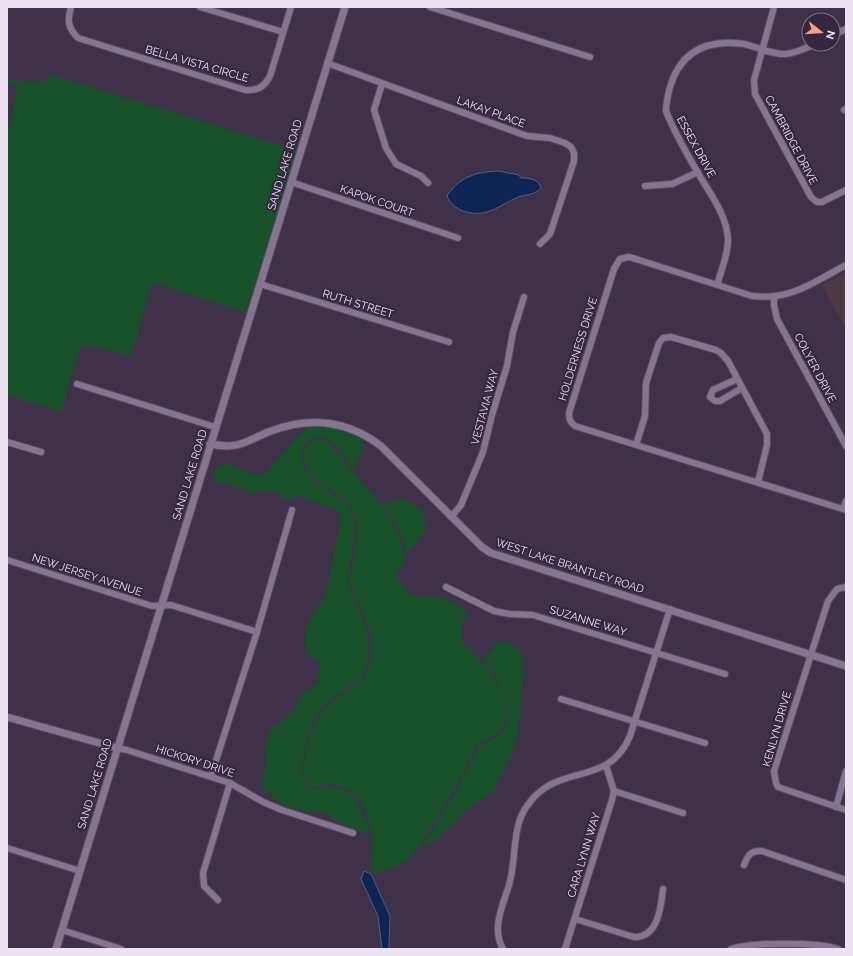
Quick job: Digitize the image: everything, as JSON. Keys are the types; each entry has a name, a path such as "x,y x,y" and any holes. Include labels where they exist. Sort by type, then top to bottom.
{"street":[{"name":"BELLA VISTA CIRCLE","path":"71,7 68,24 72,32 78,38 245,90 260,88 267,83 291,7"},
{"path":"200,7 283,32"},
{"name":"SAND LAKE ROAD","path":"56,949 345,7"},
{"path":"430,7 590,57"},
{"name":"CAMBRIDGE DRIVE","path":"774,7 754,80 755,94 811,197 817,202 822,202 846,190"},
{"name":"ESSEX DRIVE","path":"717,285 728,246 725,223 716,203 666,111 666,103 674,75 681,63 690,54 702,47 713,44 737,44 787,54 801,49"},
{"name":"LAKAY PLACE","path":"327,63 527,136 550,138 565,143 571,147 574,153 574,161 550,234 540,244"},
{"path":"382,84 374,110 386,148 396,164 421,176 428,183"},
{"path":"645,186 672,184 698,172"},
{"name":"KAPOK COURT","path":"291,182 458,238"},
{"name":"HOLDERNESS DRIVE","path":"845,509 575,426 569,419 569,413 614,269 620,259 629,257 752,296 774,297 797,291 846,265"},
{"name":"RUTH STREET","path":"260,284 449,342"},
{"name":"VESTAVIA WAY","path":"451,517 461,505 483,452 492,415 507,366 513,332 524,297"},
{"name":"COLYER DRIVE","path":"774,297 777,319 846,446"},
{"path":"636,445 645,416 646,383 659,343 663,338 671,337 721,353 728,361 767,434 766,450 758,482"},
{"path":"737,379 713,390 710,397 714,401 720,401 742,388"},
{"path":"77,384 216,428"},
{"name":"WEST LAKE BRANTLEY ROAD","path":"210,444 226,448 235,447 271,431 302,424 323,422 343,425 362,432 381,446 451,517 482,547 491,553 846,666"},
{"path":"7,442 42,452"},
{"path":"845,509 846,501"},
{"path":"211,776 257,632 292,510"},
{"name":"NEW JERSEY AVENUE","path":"7,560 152,606 171,605 257,632"},
{"name":"SUZANNE WAY","path":"446,587 494,611 533,615 725,674"},
{"path":"812,656 828,601 837,589 846,587"},
{"path":"503,949 499,944 497,927 513,872 517,831 526,806 545,786 556,780 606,766 621,753 626,746 635,722 670,609"},
{"name":"KENLYN DRIVE","path":"812,656 800,686 774,771 774,778 776,783 783,789 846,810"},
{"path":"561,699 706,743"},
{"path":"7,717 117,748"},
{"name":"HICKORY DRIVE","path":"117,748 211,776 230,783 263,802 282,810 353,833"},
{"path":"606,766 614,792 683,813"},
{"path":"836,806 846,772"},
{"path":"218,900 204,886 203,872 230,783"},
{"name":"CARA LYNN WAY","path":"565,949 614,792"},
{"path":"7,848 80,871"},
{"path":"744,865 749,854 752,852 762,851 846,880"},
{"path":"575,919 634,937 641,937 651,932 654,926 662,901 663,889"},
{"path":"62,930 121,949"},
{"path":"731,949 745,946 815,944 838,949"}],"shaded area":[{"path":"846,273 846,330 822,285"}],"green space":[{"path":"50,75 143,103 147,107 152,106 291,149 294,147 298,148 248,313 152,283 131,356 88,345 80,348 61,412 7,395 7,128 10,125 18,84 7,85 7,80 24,82 47,81"},
{"path":"329,426 342,428 365,438 355,471 341,452 327,438 310,437 300,454 307,475 348,505 355,519 353,550 347,579 369,635 368,663 361,678 322,706 309,728 300,774 312,790 332,787 351,793 362,810 370,829 370,834 352,829 326,814 294,809 276,801 265,791 262,780 266,766 265,744 271,730 293,712 303,693 318,684 320,662 305,652 306,629 314,612 323,601 328,585 341,517 334,509 296,495 288,501 279,494 268,491 250,495 249,491 216,481 213,474 219,466 231,464 247,472 265,474 298,436 310,427"},
{"path":"312,439 326,440 383,507 400,538 406,559 396,576 411,596 448,599 468,612 462,624 462,641 490,672 500,689 506,709 506,717 502,731 477,745 458,783 428,833 410,858 391,870 371,874 372,829 365,809 353,792 332,784 313,788 302,774 311,729 324,708 363,679 371,663 372,635 349,579 356,550 357,519 350,504 309,474 302,455"},
{"path":"405,499 422,510 426,526 419,541 407,554 403,538 383,504"},
{"path":"510,642 523,656 525,673 521,691 521,709 515,748 492,794 474,804 435,841 419,849 430,835 460,784 479,747 505,732 508,709 497,678 481,657 485,658 497,644"}],"water":[{"path":"498,171 519,175 521,178 536,181 541,188 533,193 518,197 495,209 481,213 469,213 458,209 447,196 457,184 475,174"},
{"path":"364,871 371,874 390,916 390,949 382,949 378,916 361,879"}]}
